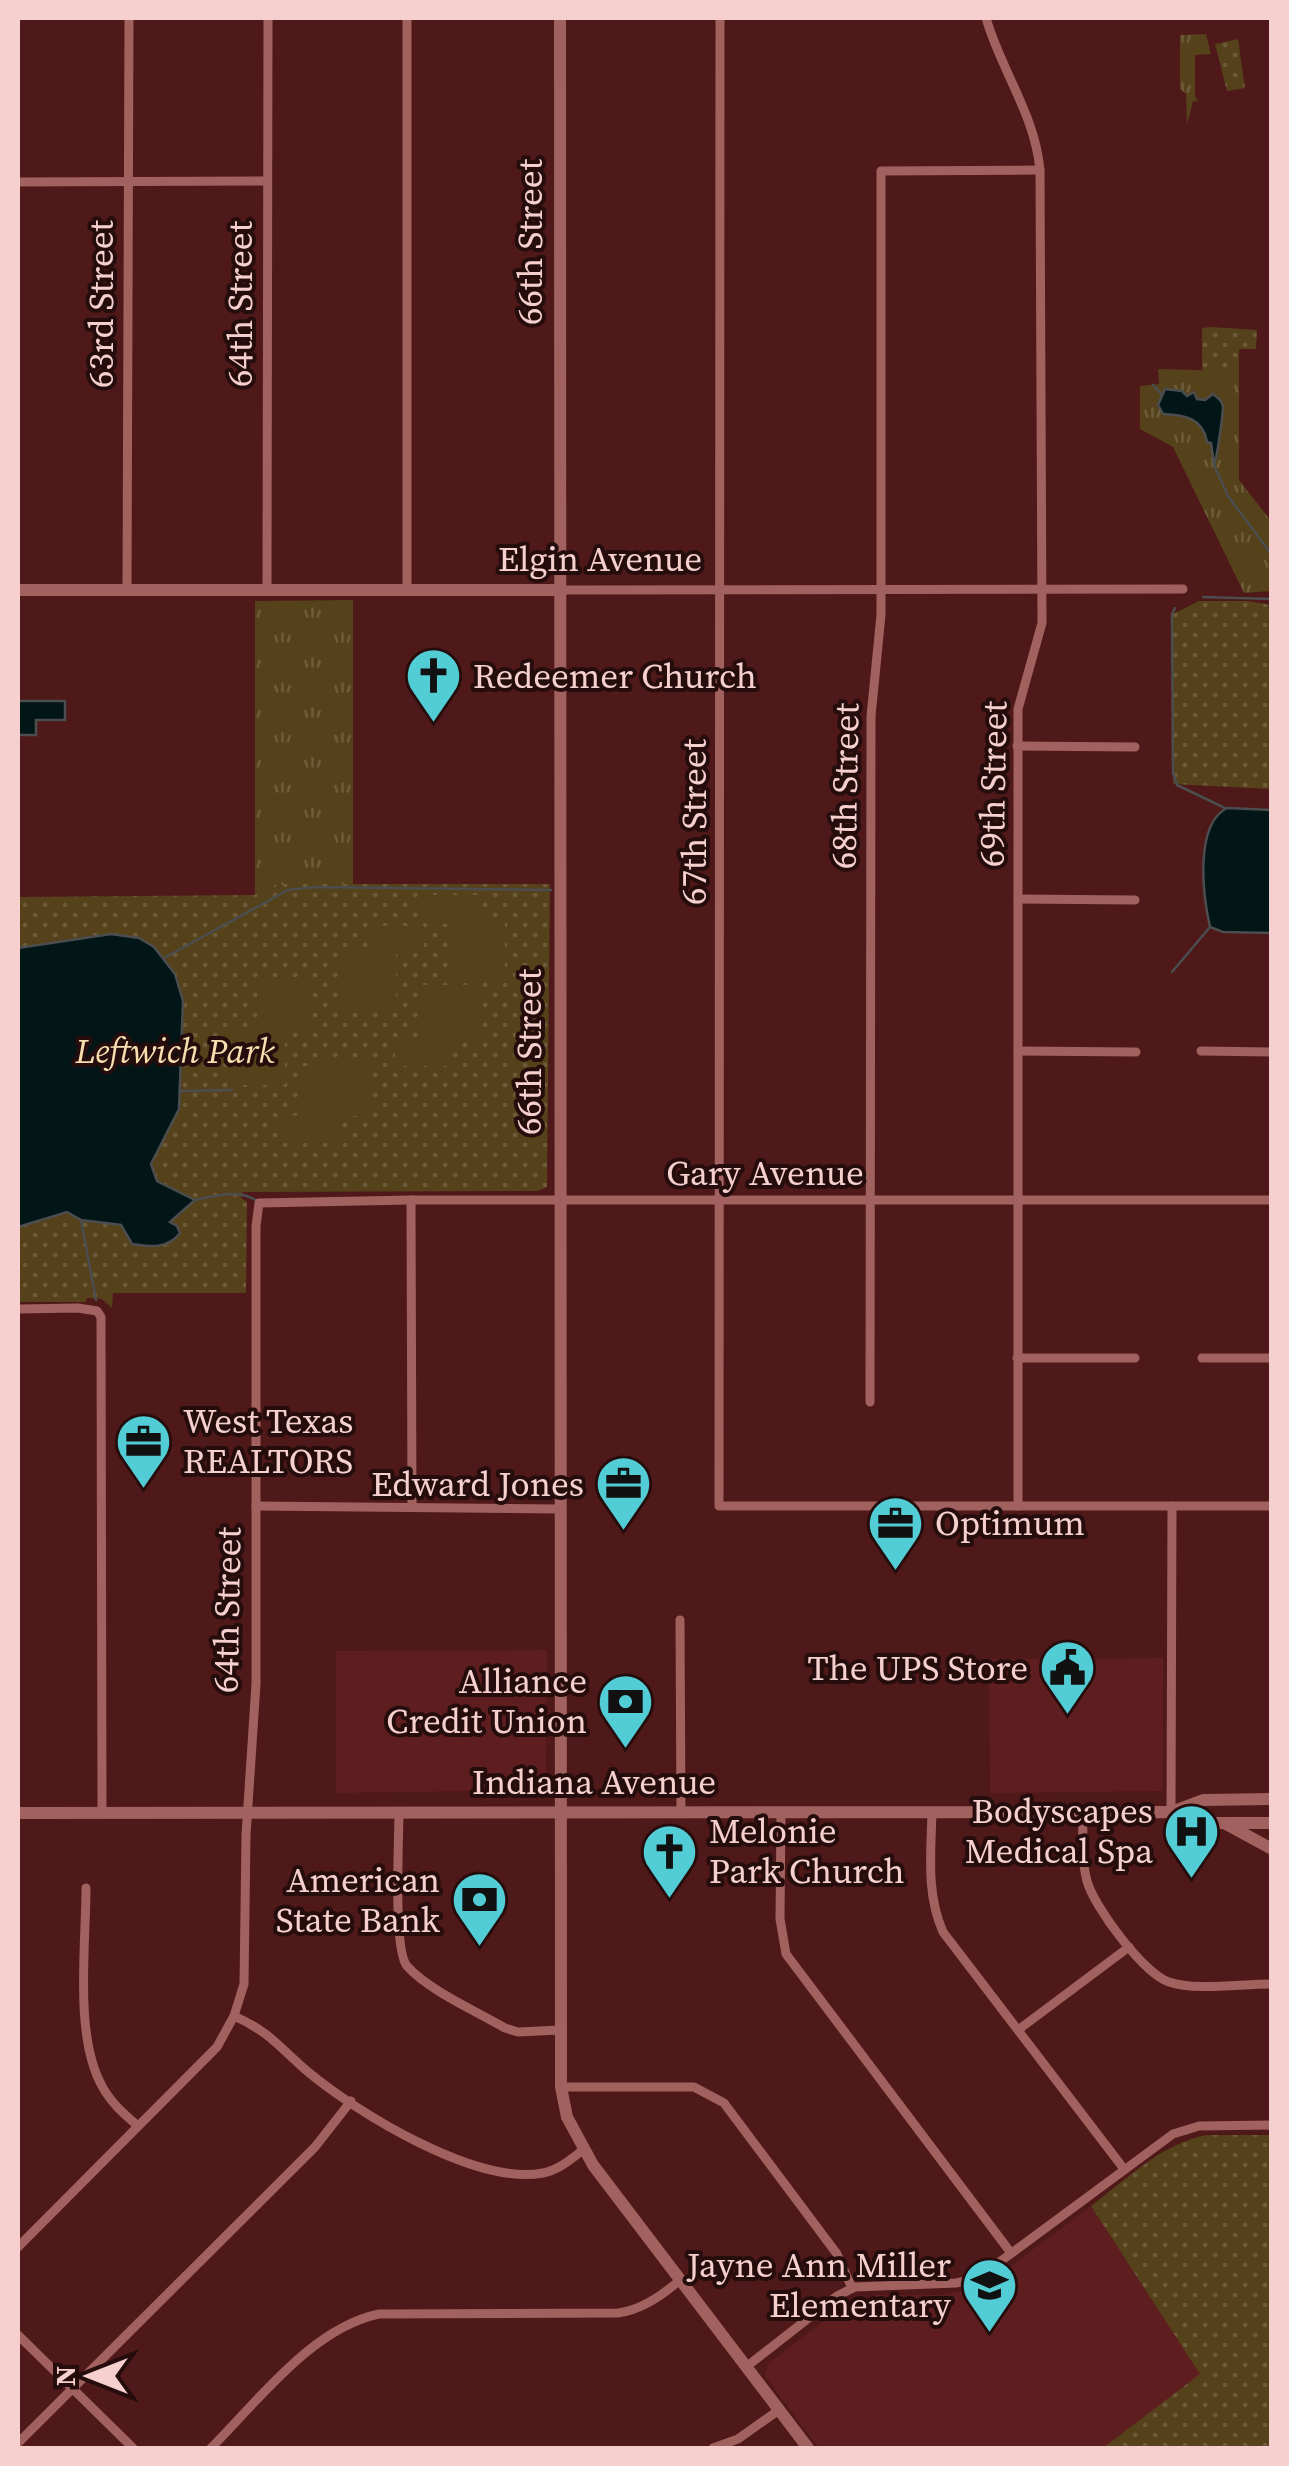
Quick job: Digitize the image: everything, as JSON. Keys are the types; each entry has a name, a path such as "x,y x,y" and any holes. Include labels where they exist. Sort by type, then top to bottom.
{"street":[{"name":"63rd Street","path":"128,18 128,590"},
{"name":"64th Street","path":"268,18 268,590"},
{"path":"407,18 407,590"},
{"name":"66th Street","path":"560,18 561,2087 566,2117 584,2150 808,2448"},
{"name":"67th Street","path":"720,18 718,1506 1018,1506"},
{"name":"69th Street","path":"986,18 996,52 1032,126 1040,170 1042,589 1040,638 1020,692 1018,746 1018,1506"},
{"name":"68th Street","path":"870,1402 871,716 882,590 880,171 1040,170"},
{"path":"18,182 268,181"},
{"name":"Elgin Avenue","path":"18,590 1183,589"},
{"path":"1018,746 1134,747"},
{"path":"1018,899 1135,900"},
{"path":"1018,1051 1136,1052"},
{"path":"1200,1052 1272,1052"},
{"path":"411,1200 412,1507"},
{"name":"Gary Avenue","path":"259,1204 411,1200 1272,1200"},
{"name":"64th Street","path":"234,2016 244,1984 247,1812 256,1684 259,1204"},
{"path":"18,1308 78,1308 99,1314 102,1813"},
{"path":"1018,1358 1135,1358"},
{"path":"1202,1358 1272,1358"},
{"path":"256,1506 559,1508"},
{"path":"1018,1506 1272,1506"},
{"path":"1170,1812 1172,1506"},
{"path":"680,1620 681,1812"},
{"name":"Indiana Avenue","path":"1170,1812 1203,1800 1269,1798"},
{"path":"398,1812 399,1937 404,1963 504,2028 518,2032 560,2030"},
{"path":"781,1812 780,1919 786,1954 1011,2253"},
{"path":"932,1812 931,1888 943,1932 1124,2169"},
{"path":"1083,1812 1088,1885 1129,1947 1155,1976 1171,1983 1269,1984"},
{"name":"Indiana Avenue","path":"18,1813 1170,1812 1202,1823 1272,1823"},
{"path":"1224,1823 1272,1849"},
{"path":"86,1888 87,2046 102,2086 114,2104 138,2126"},
{"path":"1018,2030 1129,1947"},
{"path":"393,1968 404,1963"},
{"path":"18,2247 217,2047 234,2016 261,2028 306,2070 351,2101 450,2158 491,2169 545,2173 584,2150"},
{"path":"561,2087 694,2088 710,2093 724,2103 837,2254 852,2288"},
{"path":"18,2443 315,2147 351,2101"},
{"path":"746,2367 852,2288 971,2280 1182,2130 1199,2126 1272,2125"},
{"path":"211,2448 316,2342 347,2323 380,2314 618,2314 649,2302 681,2279"},
{"path":"18,2334 133,2448"},
{"path":"713,2448 738,2440 779,2410"}],"shaded area":[{"path":"1165,389 1182,391 1187,396 1194,392 1197,399 1205,400 1213,394 1221,401 1214,464 1211,443 1197,423 1163,414 1158,405"},
{"path":"18,701 65,701 65,720 36,720 36,735 18,735"},
{"path":"1227,808 1271,810 1271,933 1223,932 1210,927 1205,898 1205,845 1209,829"},
{"path":"111,934 139,938 154,947 175,974 183,1001 179,1109 151,1164 157,1181 195,1200 170,1222 180,1233 158,1246 132,1244 121,1225 81,1220 67,1212 18,1227 18,948"},
{"path":"547,1650 546,1778 537,1790 336,1793 336,1651"},
{"path":"1163,1658 1163,1791 990,1793 989,1659"},
{"name":"Jayne Ann Miller Elementary","path":"1091,2206 1201,2374 1103,2448 819,2448 765,2376 768,2364 844,2305 876,2295 942,2295 978,2287"}],"green space":[{"path":"1206,34 1211,54 1195,55 1198,102 1193,101 1187,125 1186,94 1180,89 1180,35"},
{"path":"1238,39 1245,88 1227,91 1215,44"},
{"path":"1202,328 1257,330 1256,349 1239,349 1239,371 1202,371"},
{"path":"1158,369 1239,371 1239,480 1271,521 1271,591 1244,593 1173,447 1140,429 1140,386 1159,384"},
{"path":"353,600 353,884 285,884 255,895 255,601"},
{"path":"1199,601 1271,605 1271,789 1173,784 1173,614"},
{"name":"Leftwich Park","path":"285,884 550,884 547,1187 538,1191 243,1192 241,1198 247,1202 246,1293 113,1293 112,1308 102,1299 87,1298 86,1302 18,1302 18,897 254,895"},
{"path":"423,895 478,895 478,923 505,923 505,978 451,978 451,924 423,923"},
{"path":"370,926 424,926 424,953 396,954 396,1007 341,1007 341,953 369,953"},
{"path":"257,977 313,977 313,1032 285,1033 285,1085 230,1085 229,1032 258,1032"},
{"path":"422,985 478,985 478,1037 450,1038 450,1066 395,1066 395,1037 422,1037"},
{"path":"367,1063 367,1116 337,1116 337,1143 283,1143 283,1116 311,1115 310,1111 298,1111 298,1066"},
{"path":"1207,2135 1271,2135 1271,2448 1103,2448 1200,2374 1091,2206 1160,2154"}],"waterway":[{"path":"1153,385 1162,395"},
{"path":"1214,465 1228,496 1272,555"},
{"path":"1203,597 1272,599"},
{"path":"1175,608 1173,773 1177,785 1225,808"},
{"path":"164,958 288,890 551,890"},
{"path":"1172,972 1210,927"},
{"path":"180,1091 232,1090"},
{"path":"195,1200 236,1194 258,1202"},
{"path":"81,1220 96,1300"}],"place":[{"name":"Redeemer Church","path":"434,725"},
{"name":"West Texas REALTORS","path":"144,1490"},
{"name":"Edward Jones","path":"623,1533"},
{"name":"Optimum","path":"896,1572"},
{"name":"The UPS Store","path":"1067,1717"},
{"name":"Alliance Credit Union","path":"626,1750"},
{"name":"Bodyscapes Medical Spa","path":"1192,1880"},
{"name":"Melonie Park Church","path":"670,1900"},
{"name":"American State Bank","path":"479,1949"},
{"name":"Jayne Ann Miller Elementary","path":"990,2334"}]}
